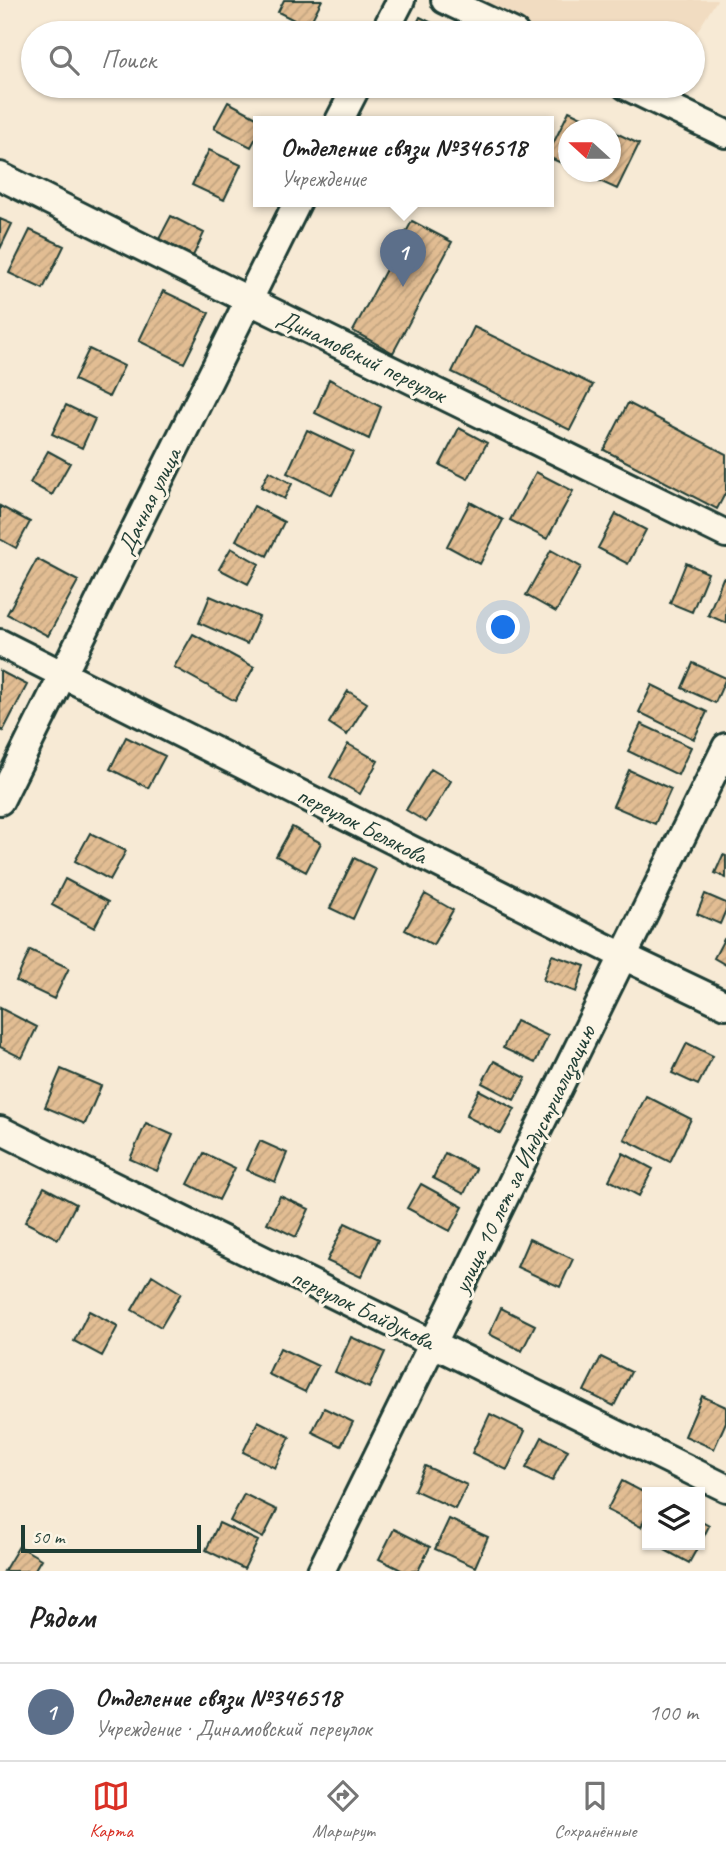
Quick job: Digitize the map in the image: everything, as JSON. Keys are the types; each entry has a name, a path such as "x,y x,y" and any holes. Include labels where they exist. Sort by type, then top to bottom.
{"street":[{"path":"390,21 401,0"},
{"path":"446,0 490,21"},
{"path":"342,116 351,98"},
{"path":"650,98 726,134"},
{"name":"Динамовский переулок","path":"0,176 726,534"},
{"name":"Дачная улица","path":"0,802 295,207"},
{"name":"переулок Белякова","path":"0,643 623,957 726,1005"},
{"name":"улица 10 лет за Индустриализацию","path":"321,1571 726,747"},
{"name":"переулок Байдукова","path":"0,1130 726,1488"}],"shaded area":[{"path":"474,0 717,0 704,21 520,21"}],"building":[{"path":"284,0 322,0 311,21 296,21 278,12"},
{"path":"228,102 255,116 251,147 214,128"},
{"path":"569,111 586,119 565,119"},
{"path":"558,134 558,162 554,160 554,142"},
{"path":"621,135 639,144 621,181"},
{"path":"209,150 241,165 224,200 192,185"},
{"path":"602,182 620,182 617,189"},
{"path":"171,216 204,233 193,256 159,239"},
{"path":"0,219 12,224 0,249"},
{"path":"412,221 452,242 393,353 353,331"},
{"path":"30,230 64,246 43,289 9,273"},
{"path":"163,291 209,313 184,363 139,341"},
{"path":"474,327 593,385 570,430 452,372"},
{"path":"89,349 124,366 109,397 74,380"},
{"path":"329,379 381,407 369,439 315,413"},
{"path":"628,403 726,454 726,492 717,509 604,450"},
{"path":"66,405 95,419 82,448 52,434"},
{"path":"459,428 487,443 468,479 440,465"},
{"path":"307,430 353,452 332,495 287,473"},
{"path":"48,451 70,463 52,495 30,483"},
{"path":"269,471 292,484 284,499 261,487"},
{"path":"536,472 573,491 547,539 510,520"},
{"path":"470,502 503,520 480,564 447,546"},
{"path":"0,506 30,522 16,548 0,539"},
{"path":"254,506 284,522 267,556 236,540"},
{"path":"616,514 646,530 628,564 598,548"},
{"path":"231,548 259,564 248,584 219,569"},
{"path":"551,550 581,567 556,612 526,595"},
{"path":"37,559 78,581 48,636 7,614"},
{"path":"686,563 708,573 692,612 670,603"},
{"path":"723,578 726,579 726,623 708,615"},
{"path":"210,596 259,617 247,644 199,623"},
{"path":"193,634 254,667 235,701 174,667"},
{"path":"693,663 726,678 715,703 682,688"},
{"path":"0,671 27,685 3,731 0,729"},
{"path":"652,685 707,712 694,739 639,712"},
{"path":"348,691 367,703 347,735 329,723"},
{"path":"641,724 691,747 678,775 628,751"},
{"path":"126,737 165,756 148,788 110,769"},
{"path":"348,744 378,761 360,794 330,777"},
{"path":"431,769 451,781 426,822 406,810"},
{"path":"629,770 671,789 655,824 613,806"},
{"path":"292,827 321,843 306,872 276,856"},
{"path":"90,833 126,851 110,880 75,861"},
{"path":"723,855 726,856 726,878 715,873"},
{"path":"354,858 376,869 353,919 330,908"},
{"path":"65,879 108,902 94,928 52,905"},
{"path":"425,894 453,910 433,945 405,930"},
{"path":"705,894 726,903 720,924 697,914"},
{"path":"724,939 726,940 726,965 714,958"},
{"path":"30,950 69,968 54,999 16,981"},
{"path":"552,955 585,966 576,992 543,980"},
{"path":"0,1008 37,1027 22,1058 0,1047"},
{"path":"516,1021 548,1036 535,1063 503,1048"},
{"path":"687,1043 713,1056 698,1085 672,1073"},
{"path":"494,1061 526,1078 514,1100 482,1083"},
{"path":"61,1069 101,1086 85,1124 45,1107"},
{"path":"479,1090 515,1109 501,1134 466,1116"},
{"path":"646,1096 691,1119 670,1162 624,1139"},
{"path":"146,1123 173,1135 157,1171 130,1159"},
{"path":"260,1141 287,1153 275,1182 247,1170"},
{"path":"204,1153 235,1168 219,1200 188,1184"},
{"path":"445,1153 476,1169 464,1194 433,1178"},
{"path":"623,1153 653,1169 639,1196 609,1180"},
{"path":"421,1184 463,1207 450,1231 407,1208"},
{"path":"44,1187 76,1204 58,1239 25,1222"},
{"path":"280,1196 309,1209 296,1237 267,1223"},
{"path":"345,1223 379,1239 361,1277 327,1261"},
{"path":"529,1239 573,1259 560,1287 517,1267"},
{"path":"152,1275 181,1293 161,1327 132,1310"},
{"path":"501,1308 535,1325 522,1351 489,1334"},
{"path":"89,1311 118,1326 102,1356 74,1341"},
{"path":"351,1337 385,1352 369,1388 335,1372"},
{"path":"280,1348 318,1366 305,1392 268,1374"},
{"path":"601,1357 631,1372 614,1406 584,1391"},
{"path":"702,1396 726,1407 726,1422 714,1449 685,1436"},
{"path":"324,1408 353,1422 341,1446 312,1432"},
{"path":"490,1414 525,1431 507,1470 472,1453"},
{"path":"258,1421 290,1437 275,1468 243,1452"},
{"path":"542,1437 568,1450 552,1481 526,1468"},
{"path":"425,1466 467,1485 455,1509 414,1490"},
{"path":"622,1481 642,1491 641,1527 607,1510"},
{"path":"244,1494 277,1510 263,1538 230,1521"},
{"path":"449,1519 488,1537 475,1567 435,1549"},
{"path":"219,1523 258,1541 244,1569 206,1550"},
{"path":"394,1529 430,1547 418,1571 403,1571 379,1559"},
{"path":"19,1546 41,1559 34,1571 4,1571"},
{"path":"665,1550 696,1550 689,1563"}],"place":[{"name":"Отделение связи №346518","path":"403,287"}]}
